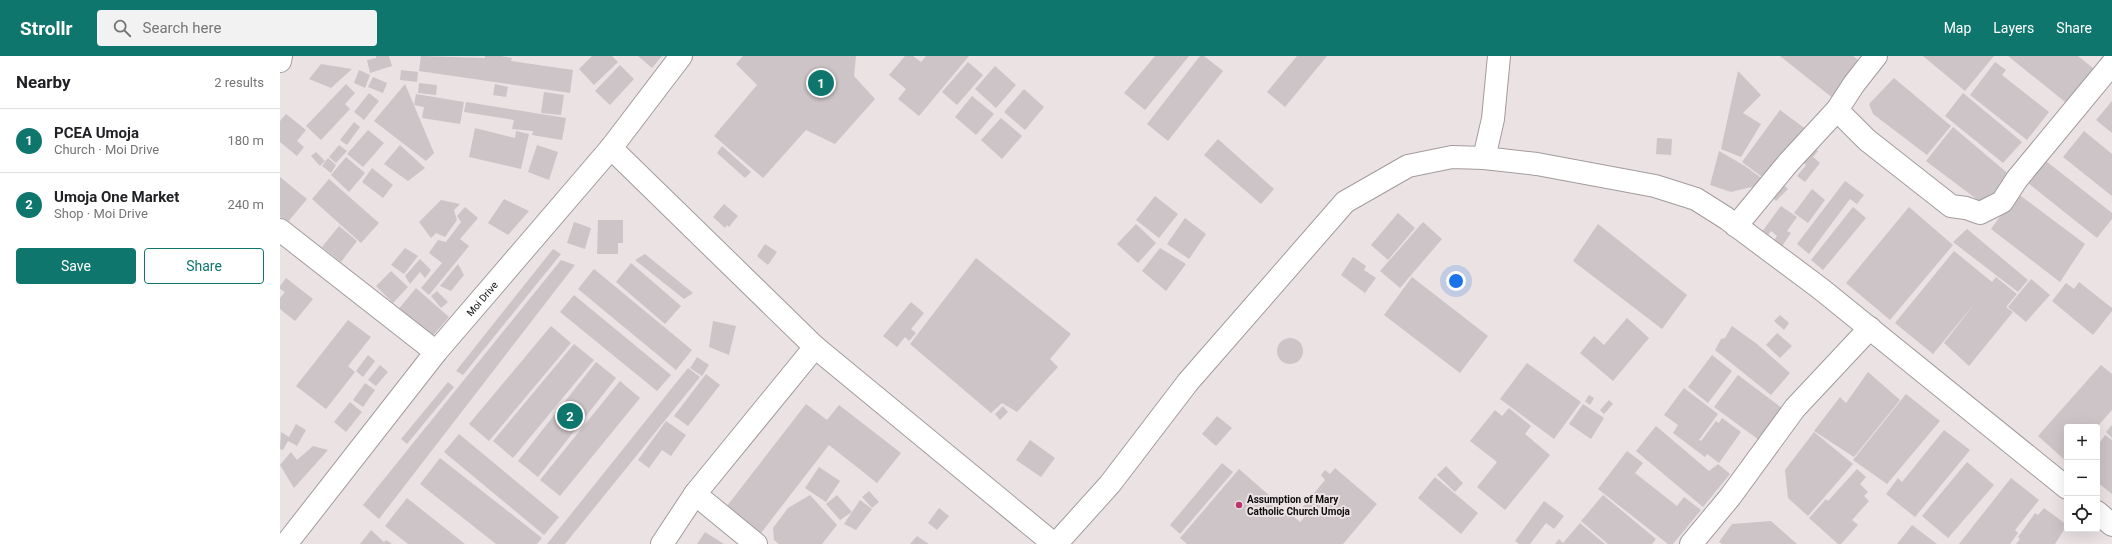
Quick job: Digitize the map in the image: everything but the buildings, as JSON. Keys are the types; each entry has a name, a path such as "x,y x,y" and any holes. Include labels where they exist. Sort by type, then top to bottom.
{"street":[{"path":"280,61 281,56"},
{"name":"Moi Drive","path":"286,544 436,352 610,148 681,56"},
{"path":"1484,158 1493,119 1499,56"},
{"path":"1736,226 1788,163 1838,110 1854,84 1876,56"},
{"path":"1838,110 1867,140 1951,206 1966,208 1980,213 2002,202 2017,179 2112,64"},
{"path":"610,148 816,346 1055,544 1110,484 1188,382 1345,202 1408,166 1452,158 1484,158 1537,164 1655,186 1696,199 1736,226 1870,328 2064,486"},
{"path":"280,230 436,352"},
{"path":"1692,544 1730,497 1796,408 1870,328"},
{"path":"662,544 695,494 816,346"},
{"path":"695,494 756,544"},
{"path":"2100,515 2112,525"}],"place":[{"name":"PCEA Umoja","path":"821,83"},
{"name":"Umoja One Market","path":"570,416"},
{"name":"Assumption of Mary Catholic Church Umoja","path":"1239,505"}]}
